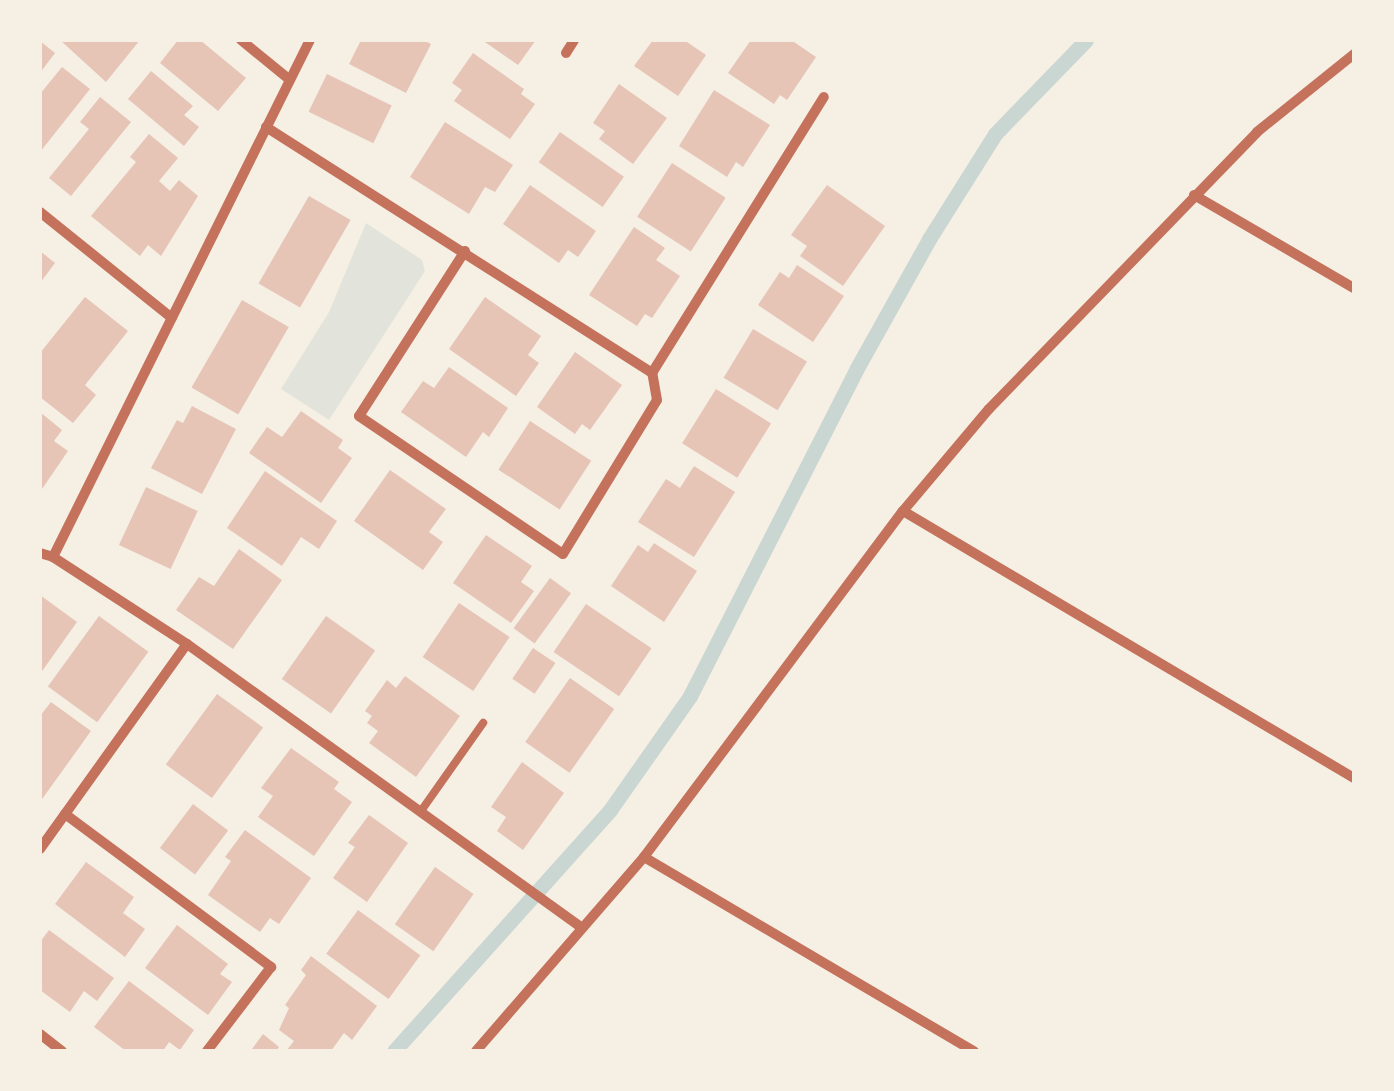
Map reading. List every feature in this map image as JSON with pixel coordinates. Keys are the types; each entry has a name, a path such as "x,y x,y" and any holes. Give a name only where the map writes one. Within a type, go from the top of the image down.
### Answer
{"street":[{"path":"241,40 290,80"},
{"path":"53,557 310,40"},
{"path":"566,53 574,40"},
{"path":"476,1051 644,857 904,512 988,409 1258,132 1354,54"},
{"path":"465,251 359,416 563,554 657,400 652,373 824,97"},
{"path":"266,127 652,373"},
{"path":"1194,196 1354,288"},
{"path":"40,212 172,318"},
{"path":"904,512 1354,778"},
{"path":"40,553 53,557 187,644 582,928"},
{"path":"40,849 187,644"},
{"path":"65,814 271,968 207,1051"},
{"path":"644,857 974,1051"},
{"path":"40,1034 62,1051"}],"lane":[{"path":"40,564 53,557"},
{"path":"421,811 483,722"}],"shaded area":[{"path":"366,223 422,260 425,271 329,420 281,389 329,312"}],"building":[{"path":"60,40 140,40 106,82"},
{"path":"178,40 200,40 246,78 218,111 160,63"},
{"path":"361,40 423,40 431,44 406,93 349,64"},
{"path":"482,40 536,40 518,65"},
{"path":"653,40 684,40 706,55 678,96 634,66"},
{"path":"751,40 791,40 816,57 787,100 780,95 774,104 728,73"},
{"path":"40,41 55,53 40,73"},
{"path":"473,53 524,89 521,94 535,104 510,139 454,101 462,90 452,83"},
{"path":"62,67 90,89 40,152 40,94"},
{"path":"151,71 193,106 184,115 199,127 184,146 128,99"},
{"path":"327,74 392,106 373,143 309,112"},
{"path":"619,84 667,118 633,164 599,139 605,131 593,123"},
{"path":"714,90 770,125 743,167 736,162 727,177 679,146"},
{"path":"100,97 131,122 71,196 49,178 89,129 80,122"},
{"path":"445,122 513,165 495,192 485,187 469,214 410,177"},
{"path":"560,132 624,177 603,207 539,162"},
{"path":"149,134 178,158 159,181 170,191 179,180 198,196 161,256 148,245 140,256 91,216 136,162 130,157"},
{"path":"672,163 726,198 691,252 637,217"},
{"path":"530,185 596,231 578,257 568,250 559,263 503,224"},
{"path":"827,185 885,226 843,286 800,256 807,246 791,235"},
{"path":"309,196 351,220 300,307 258,283"},
{"path":"634,227 665,248 656,260 680,276 652,318 645,314 637,326 589,295"},
{"path":"40,251 55,263 40,283"},
{"path":"797,265 844,296 813,342 758,305 780,272 789,278"},
{"path":"85,297 128,331 85,385 96,395 73,423 40,397 40,353"},
{"path":"485,297 541,336 528,355 539,363 516,396 449,349"},
{"path":"242,300 289,327 238,414 192,387"},
{"path":"753,329 807,361 778,410 724,378"},
{"path":"575,352 622,385 590,430 582,424 575,434 537,407"},
{"path":"449,367 508,408 489,437 483,432 466,457 401,412 423,381 434,388"},
{"path":"716,389 771,423 737,478 682,443"},
{"path":"192,406 236,429 202,494 151,468 177,420 183,423"},
{"path":"301,411 343,440 338,448 352,458 321,503 249,453 267,427 282,437"},
{"path":"40,412 62,430 54,441 68,451 40,492"},
{"path":"530,421 591,461 560,509 498,470"},
{"path":"694,466 735,492 694,557 638,522 666,479 680,488"},
{"path":"390,470 446,509 429,532 443,542 423,570 354,521"},
{"path":"265,471 337,521 319,549 301,537 282,566 227,528"},
{"path":"146,487 198,511 171,569 119,545"},
{"path":"486,535 532,566 521,582 534,591 511,623 453,583"},
{"path":"654,543 697,571 664,622 611,586 638,545 648,552"},
{"path":"239,549 282,580 233,649 176,610 199,577 214,586"},
{"path":"550,578 571,593 535,643 514,628"},
{"path":"40,595 77,622 40,674"},
{"path":"459,603 510,637 473,691 423,657"},
{"path":"586,604 651,648 619,696 554,652"},
{"path":"99,616 148,652 97,722 48,686"},
{"path":"326,616 375,650 331,713 282,679"},
{"path":"533,648 555,663 535,694 512,679"},
{"path":"405,676 460,716 416,777 369,743 378,731 367,723 372,716 365,711 387,680 396,688"},
{"path":"570,678 614,709 569,773 525,742"},
{"path":"217,694 263,728 212,798 166,764"},
{"path":"51,702 91,731 40,802 40,716"},
{"path":"291,748 339,782 334,789 352,802 314,856 258,817 273,796 261,788"},
{"path":"522,762 564,793 523,850 497,831 506,817 491,807"},
{"path":"193,804 228,830 195,874 160,848"},
{"path":"369,815 408,843 367,902 333,878 355,847 348,843"},
{"path":"245,830 311,878 279,924 270,918 260,932 208,895 231,861 225,857"},
{"path":"86,862 134,897 123,913 145,929 125,957 55,904"},
{"path":"435,867 474,894 433,951 395,924"},
{"path":"358,910 420,955 389,999 326,954"},
{"path":"177,925 228,964 220,974 232,982 208,1015 145,968"},
{"path":"49,930 114,978 97,1001 84,991 70,1012 40,990 40,942"},
{"path":"311,956 377,1006 352,1040 344,1033 331,1051 286,1051 294,1041 279,1030 289,1008 285,1005 306,975 301,970"},
{"path":"129,981 194,1030 180,1050 169,1042 163,1051 126,1051 94,1027"},
{"path":"263,1034 279,1047 276,1051 252,1049"}],"waterway":[{"path":"394,1051 610,810 690,696 857,368 929,239 995,134 1086,40"}]}
